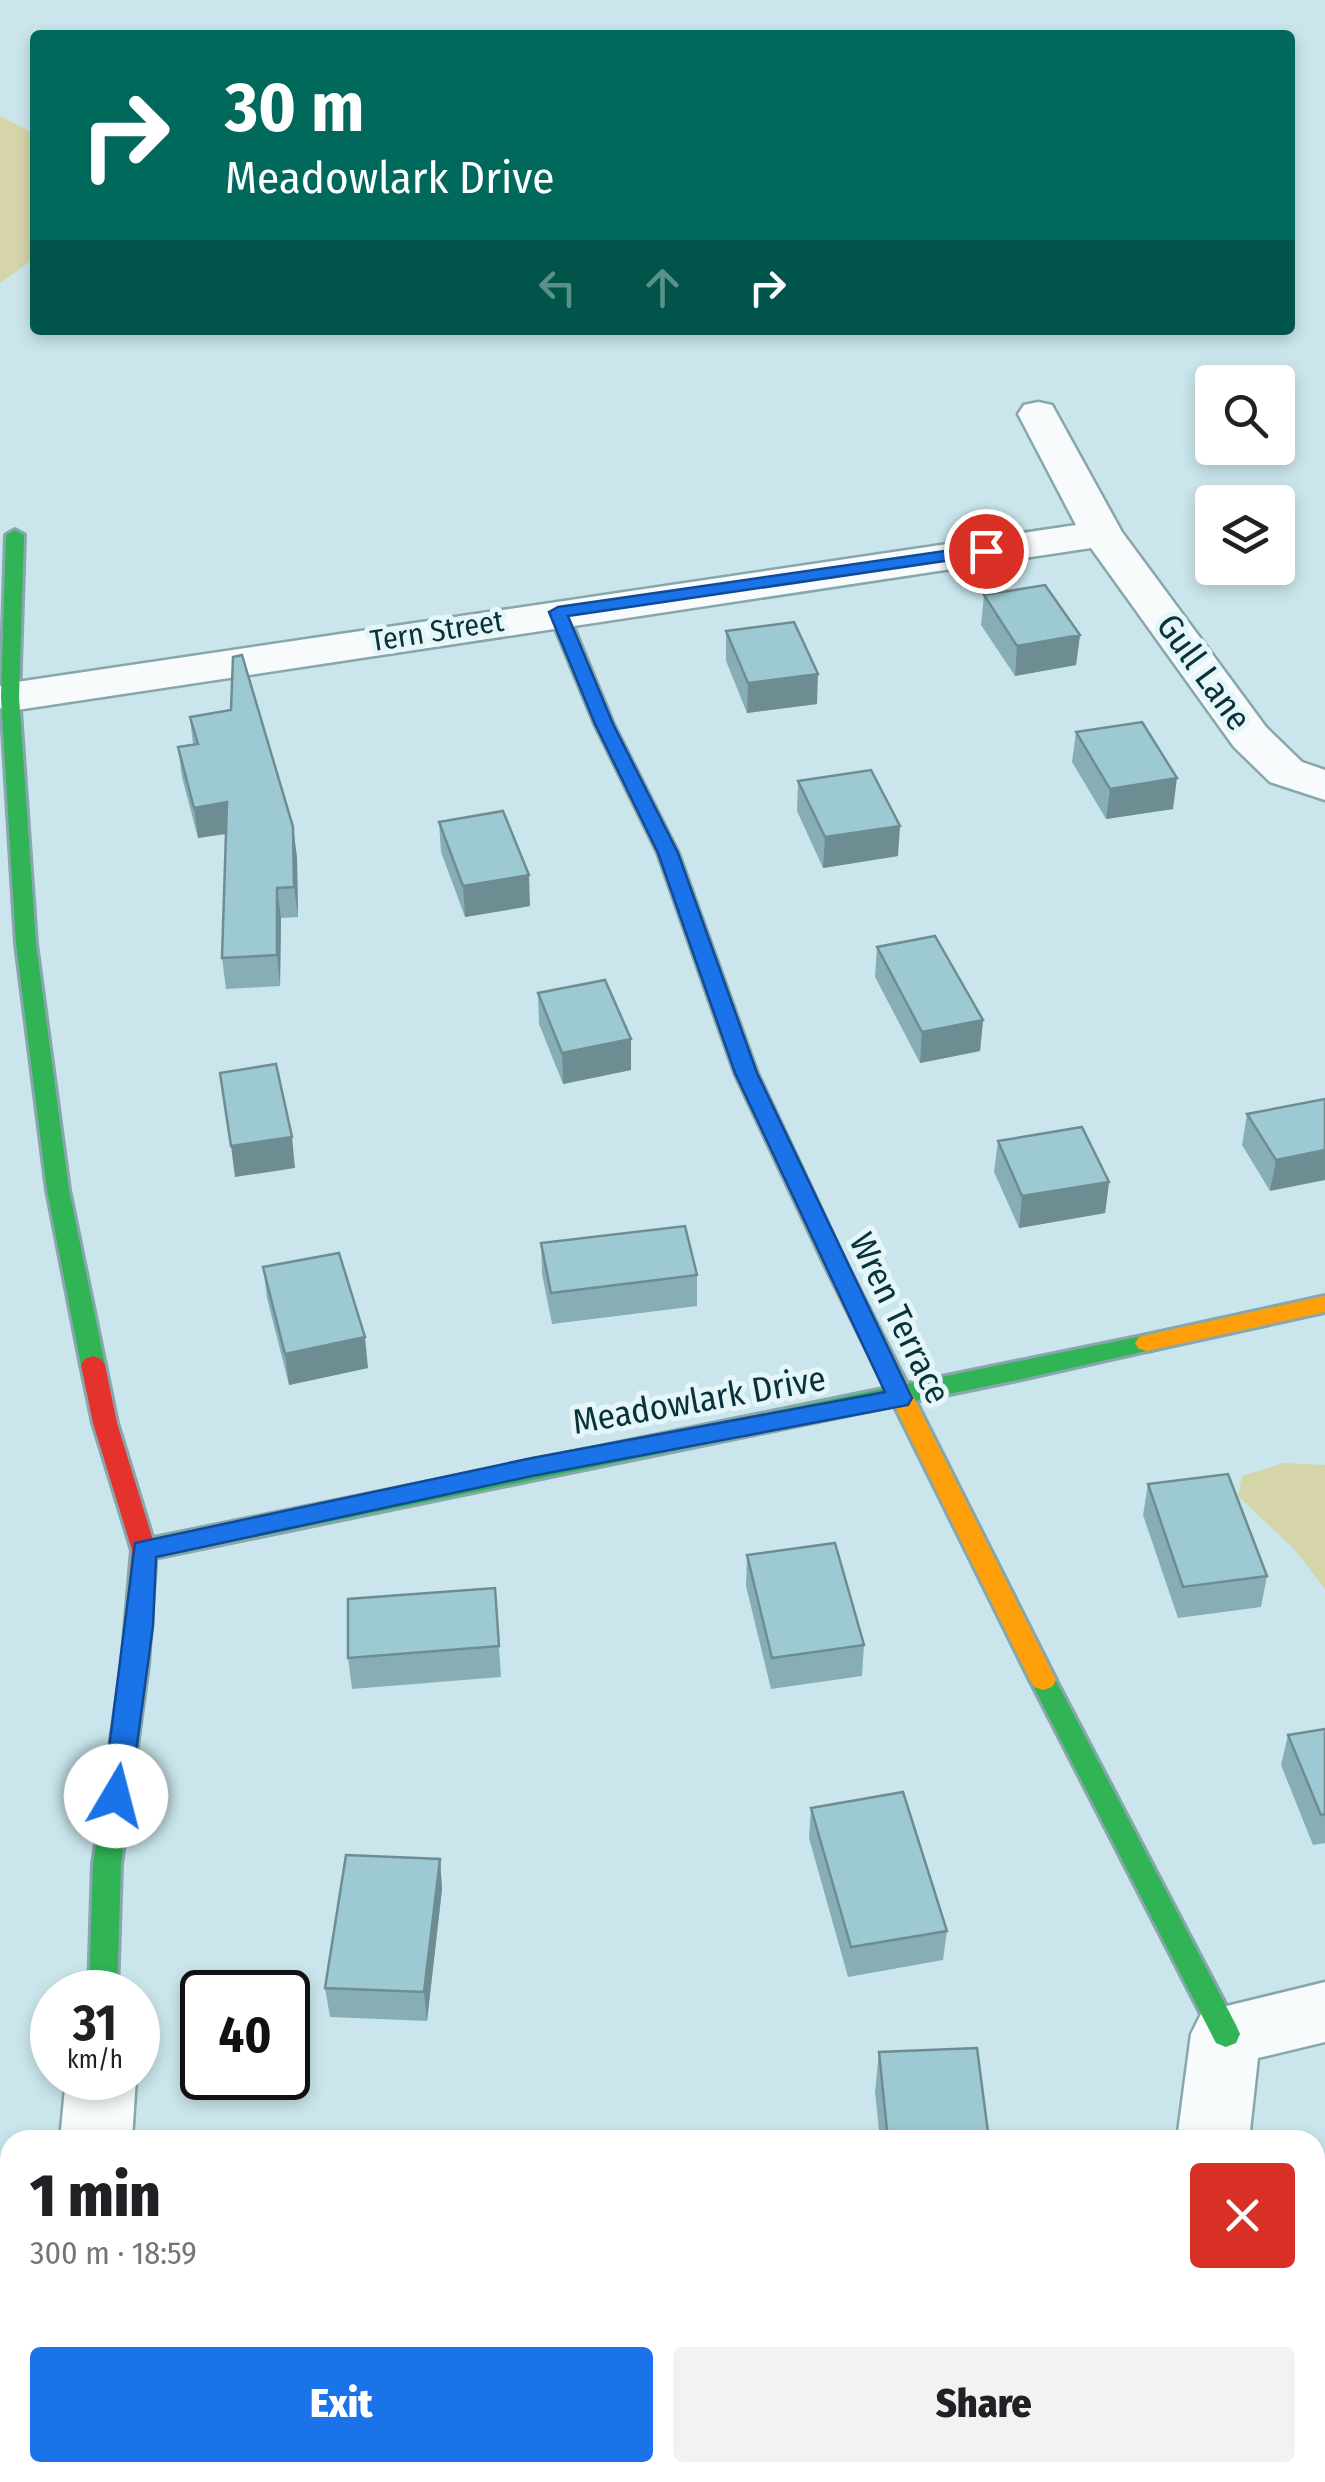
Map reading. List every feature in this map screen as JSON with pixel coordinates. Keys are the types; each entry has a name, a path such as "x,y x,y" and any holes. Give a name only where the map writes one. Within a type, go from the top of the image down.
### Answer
{"street":[{"name":"Gull Lane","path":"1038,414 1102,534 1250,736 1286,772 1325,786"},
{"name":"Tern Street","path":"10,697 558,612 1102,534"},
{"path":"14,535 10,697 28,961 48,1129 105,1423 144,1550 140,1626 106,1864 104,1970"},
{"name":"Wren Terrace","path":"558,612 604,724 668,853 746,1073 900,1398 1226,2034"},
{"name":"Meadowlark Drive","path":"144,1550 532,1467 900,1398 1325,1304"},
{"path":"1214,2130 1226,2034 1325,2012"},
{"path":"97,2130 99,2100"}],"shaded area":[{"path":"0,116 30,131 30,262 0,283"},
{"path":"1283,1463 1325,1465 1325,1589 1295,1550 1238,1496 1242,1476"}],"building":[{"path":"1045,585 1080,635 1017,646 984,595"},
{"path":"794,622 818,674 748,683 726,631"},
{"path":"242,655 293,827 294,887 277,888 277,955 222,958 227,802 194,808 178,747 198,744 190,717 231,710 233,657"},
{"path":"1142,722 1177,778 1110,789 1076,732"},
{"path":"871,770 900,826 825,837 798,781"},
{"path":"503,811 529,875 463,886 439,822"},
{"path":"935,936 983,1020 922,1032 877,947"},
{"path":"605,980 631,1039 562,1053 538,993"},
{"path":"276,1064 292,1137 231,1146 220,1073"},
{"path":"1325,1099 1325,1150 1276,1160 1247,1114"},
{"path":"1082,1127 1109,1182 1022,1196 998,1141"},
{"path":"685,1226 697,1275 551,1293 541,1243"},
{"path":"339,1253 365,1337 285,1354 263,1267"},
{"path":"1228,1474 1267,1576 1183,1587 1148,1484"},
{"path":"835,1543 864,1645 772,1658 747,1555"},
{"path":"495,1588 499,1646 348,1658 348,1599"},
{"path":"1325,1729 1325,1814 1321,1815 1288,1735"},
{"path":"903,1792 947,1931 851,1947 811,1808"},
{"path":"346,1855 440,1859 424,1992 325,1988"},
{"path":"977,2048 988,2130 887,2130 879,2052"}],"traffic: fast":[{"path":"15,535 10,697 26,944 58,1190 93,1365"},
{"path":"558,612 604,724 668,853 746,1073 835,1263"},
{"path":"144,1550 1147,1343"},
{"path":"104,1970 107,1864 135,1665"},
{"path":"1043,1680 1226,2034"}],"traffic: slow":[{"path":"835,1263 1043,1680"},
{"path":"1147,1343 1325,1304"}],"traffic: jam":[{"path":"93,1365 105,1423 144,1550 135,1665"}],"route":[{"path":"116,1796 140,1626 144,1550 532,1467 900,1398 790,1175 746,1073 668,853 604,724 558,612 986,551"}]}
